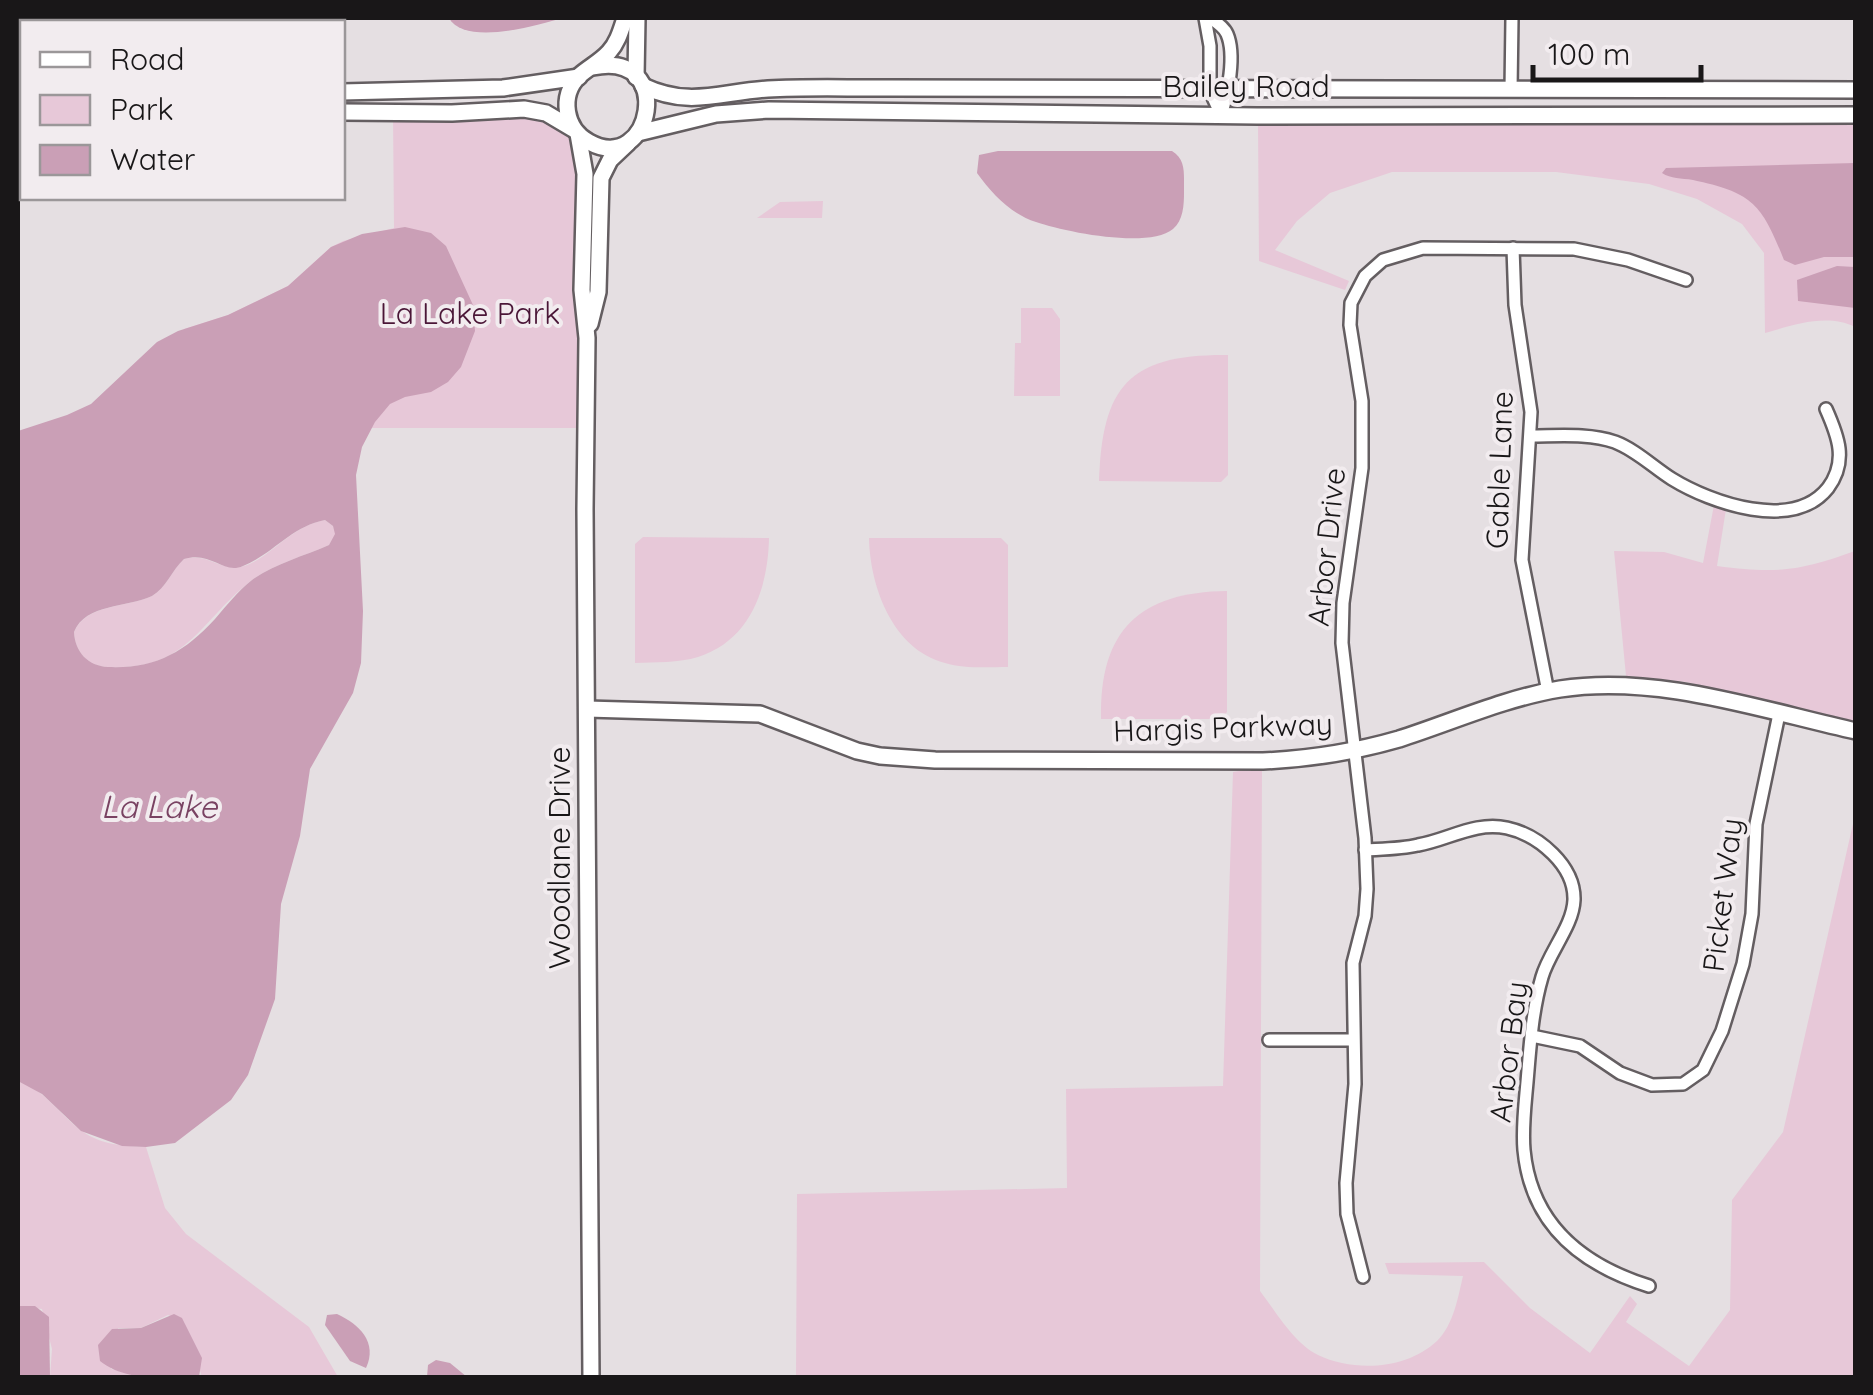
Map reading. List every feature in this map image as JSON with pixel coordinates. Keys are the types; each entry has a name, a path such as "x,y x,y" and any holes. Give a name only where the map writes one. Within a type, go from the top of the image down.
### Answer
{"main road":[{"path":"576,132 568,115 567,98 616,42 625,18"},
{"path":"345,112 452,114 524,109 546,113 595,145 626,142 636,135 648,115 647,95 640,81 637,18"},
{"path":"345,92 503,88 616,66 640,81"},
{"name":"Bailey Road","path":"640,81 678,98 825,88 1856,90"},
{"name":"Bailey Road","path":"636,135 716,114 769,110 1856,116"},
{"name":"Woodlane Drive","path":"576,132 585,174 582,290 587,338 591,1378"},
{"name":"Woodlane Drive","path":"587,338 598,292 601,178 610,160 636,135"},
{"name":"Hargis Parkway","path":"587,709 760,714 857,750 904,758 1262,761 1354,750 1548,692 1603,686 1650,688 1856,731"}],"street":[{"path":"1207,18 1210,90 1221,114"},
{"path":"1207,18 1228,35 1230,91 1221,114"},
{"path":"1511,90 1512,18"},
{"name":"Arbor Drive","path":"1363,1276 1347,1214 1346,1183 1354,1084 1353,963 1366,916 1366,850 1342,643 1343,603 1362,468 1362,401 1350,325 1351,303 1365,276 1393,255 1423,248 1574,249 1600,253 1686,280"},
{"name":"Gable Lane","path":"1513,248 1531,436 1522,560 1548,692"},
{"path":"1531,436 1608,440 1632,450 1693,490 1738,505 1786,510 1819,497 1838,467 1840,444 1826,409"},
{"name":"Picket Way","path":"1532,1036 1580,1046 1620,1073 1652,1086 1683,1084 1704,1070 1731,1009 1743,964 1752,914 1756,824 1779,714"},
{"name":"Arbor Bay","path":"1366,850 1418,846 1472,828 1495,826 1521,833 1564,866 1574,886 1574,906 1542,975 1534,1011 1524,1148 1527,1169 1540,1205 1562,1236 1592,1263 1649,1286"},
{"path":"1269,1040 1352,1040"}],"green space":[{"name":"La Lake Park","path":"524,109 578,134 587,428 184,428 184,329 228,315 288,286 343,241 394,228 393,113"},
{"path":"1855,123 1855,327 1822,321 1765,333 1764,253 1742,224 1697,199 1649,184 1556,172 1392,172 1330,193 1297,221 1275,250 1349,281 1345,290 1259,261 1258,124"},
{"path":"823,201 822,218 757,218 780,202"},
{"path":"1021,308 1052,308 1060,319 1060,396 1014,396 1015,343 1021,343"},
{"path":"1228,355 1228,475 1221,482 1099,481 1107,421 1115,399 1128,382 1145,369 1167,361"},
{"path":"1714,505 1726,509 1717,566 1788,569 1855,551 1855,723 1686,682 1626,676 1614,551 1664,552 1703,563"},
{"path":"325,520 336,534 329,545 252,580 175,652 135,666 107,667 88,661 80,652 74,632 80,623 98,611 152,596 184,559 244,566 301,529"},
{"path":"643,537 769,538 760,593 753,610 731,638 691,659 635,663 635,544"},
{"path":"869,538 1001,538 1008,545 1008,667 953,665 927,656 911,644 898,630 880,595"},
{"path":"1227,591 1227,712 1220,719 1101,719 1108,662 1117,640 1131,622 1148,608 1170,599"},
{"path":"1262,767 1260,1291 1309,1350 1332,1360 1363,1366 1410,1358 1437,1341 1451,1318 1463,1276 1389,1274 1385,1263 1484,1262 1530,1308 1590,1353 1630,1296 1637,1304 1626,1322 1689,1366 1730,1310 1732,1200 1783,1132 1855,815 1855,1377 796,1378 797,1194 1067,1188 1066,1089 1223,1086 1233,772"},
{"path":"18,1081 36,1090 89,1136 113,1144 146,1147 165,1208 186,1234 309,1327 338,1377 199,1377 184,1322 168,1315 141,1328 118,1328 111,1369 148,1377 50,1377 52,1349 42,1309 18,1306"}],"water":[{"path":"449,18 562,18 519,29 485,32 469,31"},
{"path":"998,151 1172,151 1184,170 1182,215 1173,229 1146,238 1086,234 1036,222 1003,202 977,173 979,155"},
{"path":"1855,163 1855,257 1824,257 1795,265 1784,260 1762,214 1743,197 1714,185 1662,173 1666,168"},
{"name":"La Lake","path":"405,227 431,233 446,246 473,305 475,331 461,367 448,382 431,392 390,404 362,447 356,475 363,611 361,663 353,693 310,769 300,836 281,904 275,999 248,1075 231,1100 175,1143 122,1146 81,1131 42,1094 18,1081 18,431 91,404 157,342 228,315 288,286 331,247 362,234","holes":["325,520 333,526 335,534 329,545 252,580 180,650 154,662 108,667 89,661 77,646 74,632 88,616 152,596 184,559 202,558 236,568 254,561 313,523"]},
{"path":"1837,266 1855,267 1855,308 1798,301 1797,280"},
{"path":"18,1306 35,1306 49,1317 50,1377 18,1377"},
{"path":"174,1314 182,1318 202,1358 199,1377 134,1376 100,1361 98,1345 112,1329 141,1328"},
{"path":"337,1314 352,1323 368,1342 366,1368 350,1361 325,1325 327,1315"},
{"path":"436,1360 450,1363 467,1377 427,1377 428,1365"}]}
